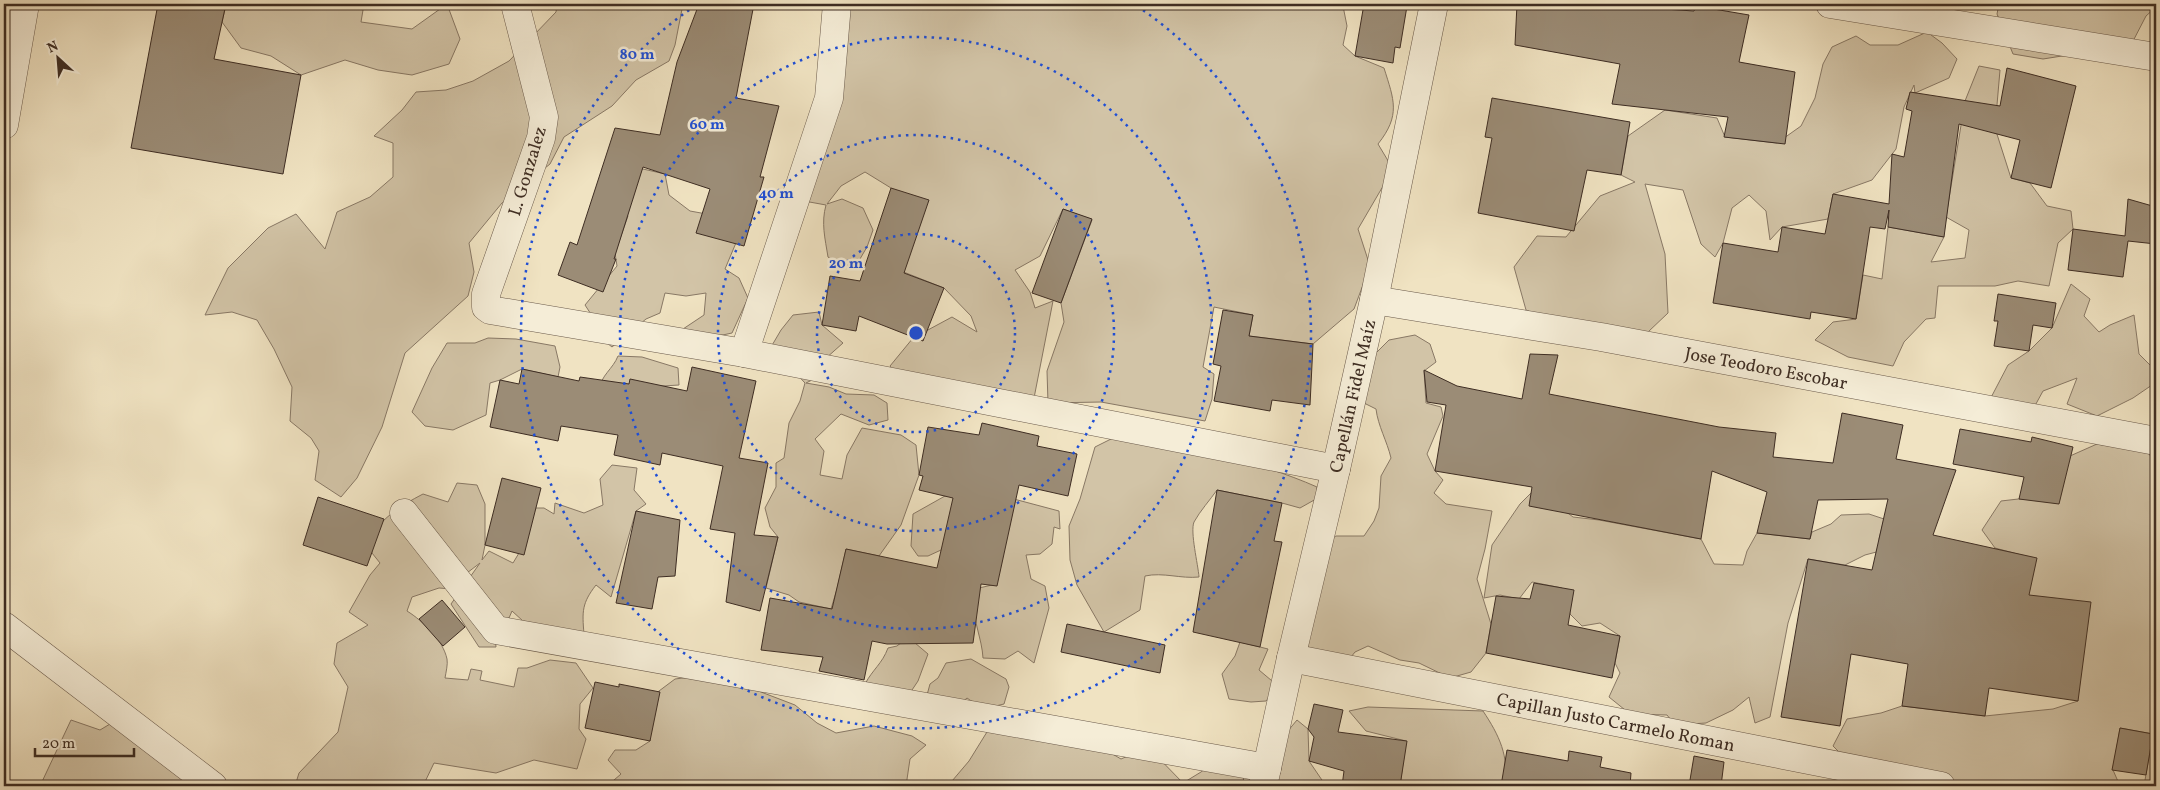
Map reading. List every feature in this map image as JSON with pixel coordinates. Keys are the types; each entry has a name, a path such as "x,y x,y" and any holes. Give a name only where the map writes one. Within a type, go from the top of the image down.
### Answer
{"street":[{"path":"4,126 26,4"},
{"name":"L. Gonzalez","path":"515,4 544,116 541,138 486,294 486,306 494,312 744,353"},
{"path":"837,4 830,98 744,353 1336,469"},
{"name":"Capellán Fidel Maíz","path":"1265,777 1374,300 1434,4"},
{"path":"1830,4 2156,58"},
{"name":"Jose Teodoro Escobar","path":"1374,300 1601,337 2156,441"},
{"path":"404,514 496,630 1265,777"},
{"path":"4,626 213,786"},
{"name":"Capillan Justo Carmelo Roman","path":"1291,658 1941,786"}],"shaded area":[{"path":"221,4 364,4 361,22 412,29 447,4 460,39 449,64 412,75 378,70 345,60 301,75 271,56 241,48 222,22 226,5"},
{"path":"557,4 683,4 675,45 669,61 636,80 612,106 564,137 550,164 502,203 469,243 474,272 468,296 405,353 382,427 357,478 341,497 315,480 319,451 311,438 290,421 292,387 274,349 257,320 232,312 205,315 228,268 268,228 296,214 325,249 337,212 370,197 393,177 393,143 374,136 402,110 416,92 446,90 473,81 509,61 556,12"},
{"path":"840,4 1338,4 1343,6 1347,26 1343,45 1355,56 1384,68 1393,98 1393,116 1378,144 1393,169 1358,229 1370,266 1354,309 1313,344 1249,336 1253,315 1214,307 1203,367 1214,374 1212,399 1205,421 1101,402 1048,403 1047,371 1064,322 1061,303 1092,220 1063,209 1040,256 1015,270 1030,292 1035,308 1053,301 1034,398 904,384 890,366 913,338 952,317 977,332 971,316 944,288 901,271 891,188 865,172 841,186 827,204 842,199 863,208 873,230 867,247 857,264 840,266 828,257 824,224 826,205 804,201"},
{"path":"1999,4 2156,4 2156,7 2146,16 2131,45 2043,59 2013,54 1997,14"},
{"path":"1927,32 1942,43 1957,59 1949,78 1915,93 1914,85 1904,107 1896,149 1872,180 1833,194 1828,219 1782,227 1770,240 1766,211 1749,195 1732,208 1723,243 1715,257 1701,244 1683,190 1645,184 1665,254 1668,313 1648,332 1577,332 1526,310 1514,267 1537,236 1566,237 1600,196 1635,182 1621,175 1628,136 1665,110 1717,118 1725,137 1777,143 1801,126 1815,98 1823,64 1832,47 1856,36 1870,45 1898,45"},
{"path":"1979,66 2000,70 1995,128 2011,178 2030,183 2047,206 2071,211 2073,229 2058,243 2049,286 2018,281 1995,286 1938,286 1935,318 1926,319 1904,342 1893,366 1848,357 1815,340 1833,322 1856,319 1863,275 1882,279 1888,227 1944,237 1931,262 1965,258 1969,230 1946,217 1965,101"},
{"path":"643,169 665,174 669,195 690,211 712,215 738,238 725,269 739,278 748,298 732,333 704,339 683,329 704,315 706,293 686,296 665,293 660,313 646,319 612,347 602,339 598,325 585,305 617,266 615,253 628,216 616,200 624,181"},
{"path":"2071,284 2090,299 2084,316 2099,332 2134,315 2139,354 2154,369 2152,385 2133,398 2097,416 2067,404 2077,378 2043,391 2031,413 1985,409 2008,365 2029,351 2052,328"},
{"path":"819,312 822,325 843,343 825,359 822,375 806,383 829,387 846,394 874,395 887,403 888,420 869,425 841,414 815,439 824,451 820,475 842,479 847,455 862,428 901,435 916,445 919,475 901,525 879,556 846,549 831,609 799,602 789,595 766,588 778,537 770,527 765,508 776,487 776,463 784,458 789,423 800,401 805,383 771,347 793,315"},
{"path":"1415,335 1430,344 1436,362 1424,371 1426,403 1441,407 1443,416 1427,454 1435,471 1443,480 1434,493 1446,504 1492,511 1477,579 1491,624 1486,653 1471,672 1450,678 1419,663 1400,660 1368,646 1355,652 1338,673 1312,673 1293,613 1322,543 1336,536 1364,536 1374,521 1379,508 1381,476 1391,458 1376,409 1360,401 1370,359 1389,340"},
{"path":"488,338 516,339 555,346 560,367 558,377 522,369 490,383 486,415 453,430 425,426 412,412 432,368 447,343 475,343"},
{"path":"618,356 642,357 678,368 679,385 599,390 602,380"},
{"path":"1125,432 1222,455 1270,469 1317,487 1316,499 1300,508 1217,490 1194,522 1194,540 1199,577 1145,576 1140,610 1104,632 1077,585 1070,560 1069,526 1080,499 1095,447"},
{"path":"2097,444 2147,452 2156,462 2156,786 2144,786 2153,734 2120,728 2113,770 2120,786 2011,786 1999,782 1920,782 1844,757 1833,746 1847,719 1881,713 1902,706 1985,716 2053,709 2078,701 2024,595 2036,559 1995,548 1982,530 2001,501 2027,498 2070,456"},
{"path":"612,465 637,468 634,490 646,504 636,511 611,597 596,585 588,597 583,613 584,634 523,621 512,611 509,618 494,625 496,647 479,647 451,604 480,563 463,576 452,589 439,588 412,597 407,611 426,626 437,638 445,652 447,668 445,678 468,680 471,669 482,671 480,680 514,687 518,668 527,668 550,660 576,663 593,688 580,704 579,729 586,739 577,769 534,760 496,773 434,763 423,786 295,786 299,773 338,732 348,687 334,664 337,643 368,625 349,612 370,575 380,563 372,553 369,537 381,523 400,507 423,494 448,502 457,483 477,485 485,504 485,545 482,560 489,551 513,563 519,553 528,508 544,508 554,514 555,503 584,513 603,505 600,479"},
{"path":"1532,492 1548,498 1573,517 1701,539 1714,564 1743,565 1747,551 1757,533 1810,539 1812,532 1831,524 1841,515 1869,514 1884,519 1879,539 1884,550 1865,555 1845,565 1808,559 1788,623 1770,717 1755,723 1749,697 1733,710 1706,723 1675,725 1667,715 1630,714 1609,697 1620,673 1615,663 1620,636 1600,623 1582,626 1570,614 1562,588 1532,582 1519,599 1500,595 1484,598 1492,545 1520,504"},
{"path":"945,496 1010,498 1059,511 1060,529 1054,527 1052,544 1040,554 1026,555 1031,579 1045,586 1049,608 1034,663 1018,651 1005,659 983,658 974,603 979,588 992,585 987,573 941,550 928,556 918,556 911,546 913,514"},
{"path":"908,637 928,654 918,681 908,696 865,684 888,648 897,646"},
{"path":"1240,642 1268,649 1259,670 1278,686 1266,701 1251,702 1229,699 1222,674 1235,656"},
{"path":"971,659 1006,679 1009,687 1004,704 983,709 967,698 951,712 927,695 930,684 938,678 946,663"},
{"path":"714,674 795,705 817,723 836,733 874,726 912,736 926,745 910,759 906,786 607,786 621,774 608,760 615,750 636,750 650,741 651,697 675,679"},
{"path":"1368,707 1483,711 1502,747 1506,765 1504,786 1400,786 1406,741 1366,731 1349,711"},
{"path":"995,719 1099,746 1121,759 1148,747 1183,783 1218,759 1243,773 1244,786 951,786 952,781 969,761"},
{"path":"71,720 100,730 115,721 219,786 40,786"},
{"path":"1297,720 1308,729 1309,761 1326,786 1272,786 1287,732"}],"building":[{"path":"158,4 226,4 214,59 301,75 283,174 131,148"},
{"path":"699,4 754,4 736,98 779,106 760,177 764,177 744,246 696,233 710,189 643,167 614,259 616,259 603,292 558,275 570,242 577,245 615,128 660,135 677,62"},
{"path":"1364,4 1407,6 1400,48 1395,47 1393,63 1355,56"},
{"path":"1517,4 1620,4 1619,6 1694,11 1696,6 1749,15 1739,62 1795,72 1785,144 1724,137 1728,117 1612,104 1620,64 1515,45"},
{"path":"2007,68 2076,86 2051,188 2011,178 2020,140 1959,124 1944,237 1888,227 1889,210 1885,229 1870,227 1856,319 1811,312 1810,319 1713,303 1723,243 1778,252 1782,227 1825,234 1833,194 1889,204 1892,154 1904,157 1912,111 1906,109 1910,92 2000,106"},
{"path":"1492,98 1630,122 1621,175 1587,170 1574,231 1478,213 1492,138 1485,137"},
{"path":"891,188 929,200 904,273 944,288 923,341 859,316 856,331 822,325 830,276 860,281"},
{"path":"2128,199 2156,207 2156,244 2128,241 2123,277 2068,270 2073,229 2125,236"},
{"path":"1063,209 1092,219 1061,303 1032,293"},
{"path":"1998,294 2056,303 2052,328 2033,325 2029,351 1994,346 1998,321 1994,321"},
{"path":"1223,310 1253,315 1249,336 1313,344 1310,405 1272,400 1270,411 1214,401 1221,366 1213,364"},
{"path":"1530,354 1558,355 1549,394 1719,427 1776,433 1773,457 1833,463 1842,413 1903,425 1896,459 1956,470 1933,535 2037,558 2029,595 2091,602 2078,701 1989,688 1985,716 1902,706 1908,664 1851,654 1840,726 1781,717 1808,559 1872,570 1888,499 1818,500 1810,539 1757,533 1767,492 1712,471 1701,539 1529,506 1532,487 1435,471 1446,405 1427,402 1424,370 1457,386 1522,399"},
{"path":"692,367 756,381 739,458 768,463 754,535 778,537 760,611 726,602 735,533 710,529 723,466 662,453 660,465 614,455 618,435 561,426 558,441 490,427 500,380 519,384 522,369 579,381 580,377 629,384 630,379 687,391"},
{"path":"982,423 1039,436 1037,446 1077,454 1068,496 1019,485 997,586 981,584 973,643 887,644 872,641 864,680 819,671 823,657 761,650 770,598 832,609 846,549 937,568 953,498 919,490 923,476 919,475 928,427 979,435"},
{"path":"1960,429 2031,442 2032,437 2073,447 2059,504 2019,499 2024,477 1953,464"},
{"path":"502,478 541,488 524,555 485,545"},
{"path":"1217,490 1282,503 1274,541 1282,542 1260,647 1193,632"},
{"path":"318,497 384,519 367,566 303,545"},
{"path":"636,511 680,520 675,576 658,577 652,609 616,603"},
{"path":"1534,583 1574,590 1568,625 1620,636 1612,678 1486,653 1496,596 1530,599"},
{"path":"442,600 465,627 443,646 419,619"},
{"path":"1067,624 1165,645 1160,673 1061,652"},
{"path":"595,682 619,687 619,684 660,692 650,741 585,728"},
{"path":"1314,704 1343,710 1338,732 1407,741 1400,786 1342,786 1344,771 1309,761 1314,737 1308,729"},
{"path":"2120,728 2153,734 2146,775 2112,770"},
{"path":"1507,750 1568,761 1569,751 1602,757 1600,767 1631,773 1630,786 1501,786"},
{"path":"1694,756 1724,762 1721,786 1689,786"}]}
